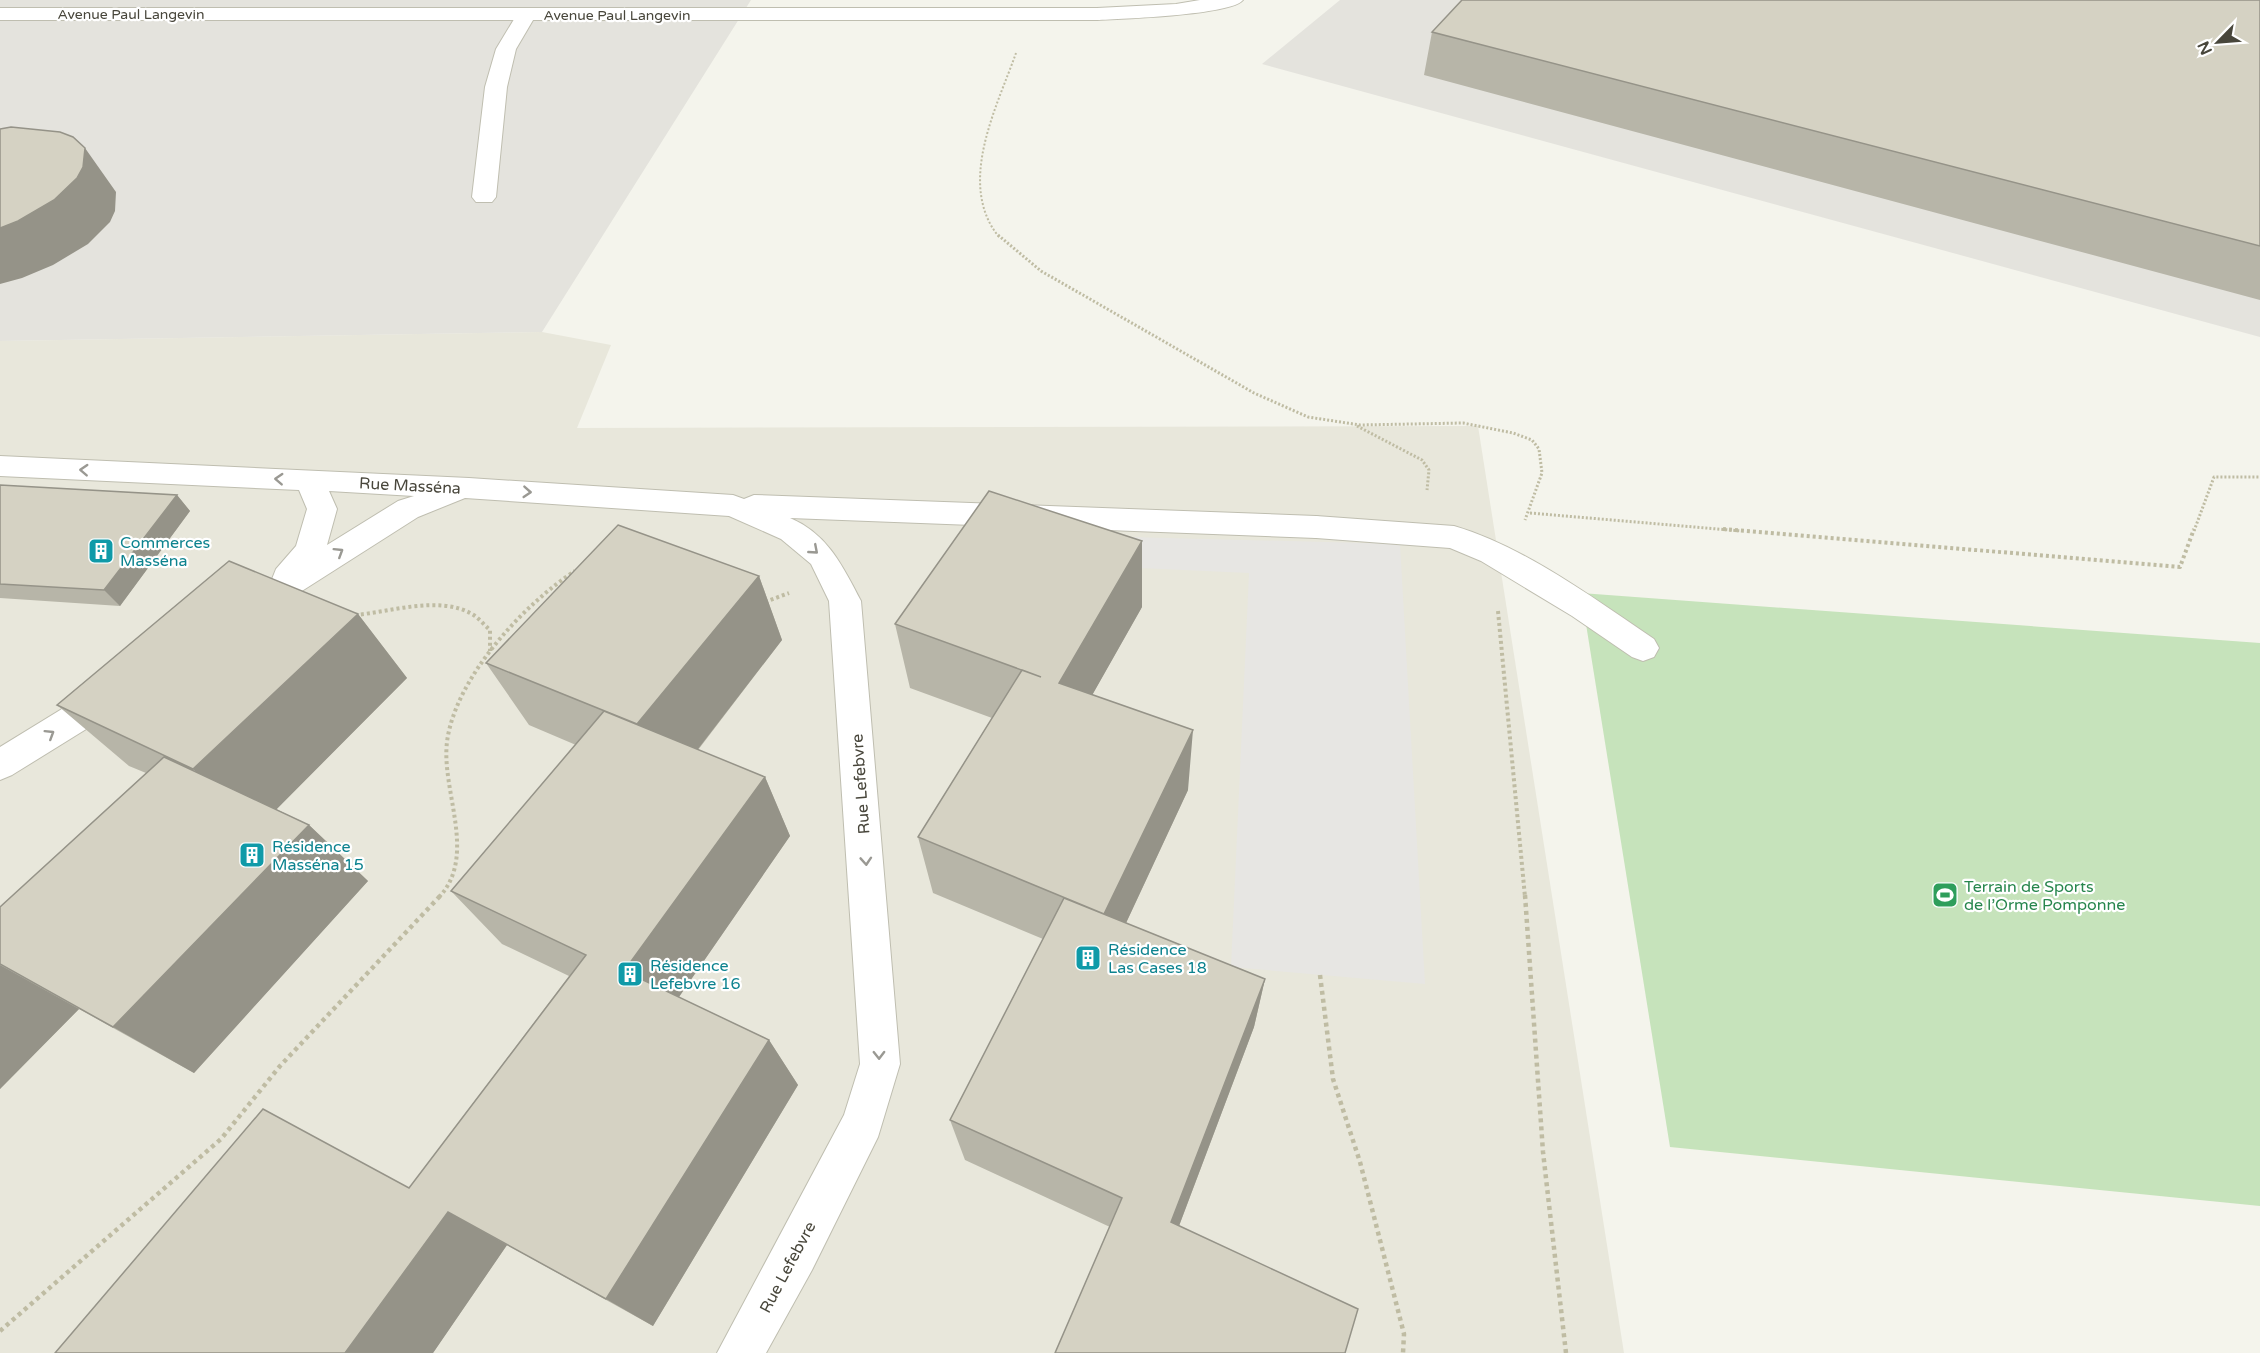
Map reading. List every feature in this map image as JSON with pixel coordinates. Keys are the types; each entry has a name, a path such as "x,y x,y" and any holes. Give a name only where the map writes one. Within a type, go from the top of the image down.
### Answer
{"street":[{"name":"Avenue Paul Langevin","path":"0,14 1097,14 1176,10 1233,0"},
{"path":"484,197 496,87 506,49 526,15"},
{"name":"Rue Masséna","path":"0,466 469,488"},
{"name":"Rue Masséna","path":"272,595 310,550 322,509 309,480"},
{"name":"Rue Masséna","path":"222,626 408,509 469,488"},
{"name":"Rue Lefebvre","path":"469,488 733,506 792,531 822,557 845,601 880,1064 862,1122 796,1254 740,1353"},
{"path":"733,506 1316,526 1454,537 1492,553 1583,607 1643,648"},
{"path":"0,765 133,682"}],"path":[{"path":"1023,14 1016,51 987,136 979,179 981,201 989,221 1001,238 1041,271 1264,398 1308,417 1351,423 1463,423 1514,432 1532,440 1539,449 1542,473 1530,513 1508,546 1492,553 1523,873 1543,1152 1566,1353"},
{"path":"1351,423 1400,446 1422,460 1429,470 1430,482 1427,491 1419,499 1420,517 1412,534"},
{"path":"1530,513 2180,567 2214,477 2260,477"},
{"path":"0,1331 221,1139 280,1066 448,887 453,880 457,858 447,742 452,721 465,691 490,652 538,596 577,570"},
{"path":"757,604 834,579"},
{"path":"348,614 443,607 471,613 490,630 490,652"},
{"path":"1320,975 1333,1078 1360,1162 1404,1334 1403,1353"}],"shaded area":[{"path":"0,0 751,0 542,332 0,341"},
{"path":"1340,0 2260,0 2260,337 1262,64"},
{"path":"542,332 611,345 577,428 1478,426 1624,1353 0,1353 0,341"},
{"path":"1054,535 1400,544 1425,984 1231,967 1249,573 1052,564"}],"green space":[{"name":"Terrain de Sports de l’Orme Pomponne","path":"1581,593 2260,643 2260,1206 1670,1147"}],"building":[{"path":"1462,0 2260,0 2260,246 1432,32"},
{"path":"11,127 60,132 73,137 85,148 83,167 77,178 54,200 18,221 0,228 0,129"},
{"name":"Commerces Masséna","path":"0,485 177,495 104,590 0,584"},
{"path":"989,491 1142,541 1059,683 1193,730 1104,914 918,837 1022,670 895,624"},
{"path":"618,525 759,576 637,724 486,663"},
{"path":"229,561 358,614 193,769 57,705"},
{"name":"Résidence Lefebvre 16","path":"604,711 765,777 624,971 769,1040 606,1299 448,1212 345,1353 55,1353 263,1109 409,1188 586,955 451,891"},
{"path":"164,757 309,825 113,1027 0,964 0,907"},
{"path":"1064,898 1265,979 1171,1222 1358,1309 1345,1353 1055,1353 1122,1198 950,1120"}],"place":[{"name":"Commerces Masséna","path":"101,551"},
{"name":"Résidence Masséna 15","path":"252,855"},
{"name":"Terrain de Sports de l’Orme Pomponne","path":"1945,895"},
{"name":"Résidence Las Cases 18","path":"1088,958"},
{"name":"Résidence Lefebvre 16","path":"630,974"}]}
